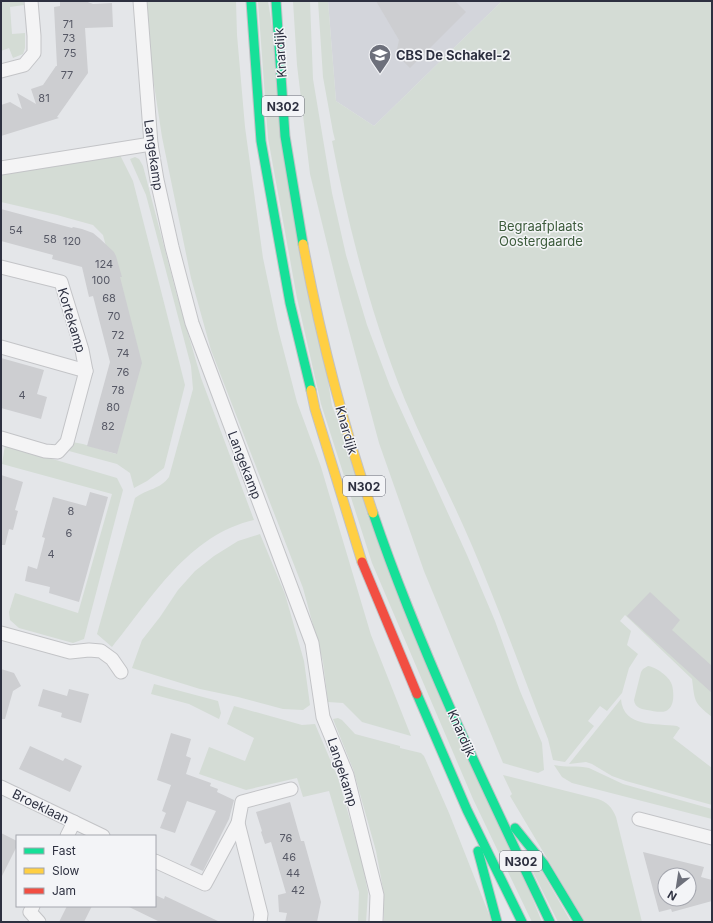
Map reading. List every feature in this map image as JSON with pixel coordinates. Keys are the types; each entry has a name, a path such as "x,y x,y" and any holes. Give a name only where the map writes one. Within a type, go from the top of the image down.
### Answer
{"main road":[{"name":"Knardijk","path":"251,1 262,141 290,303 315,409 364,567 446,763 467,810 522,922"},
{"name":"Knardijk","path":"276,1 287,147 306,265 340,405 366,492 396,578 419,636 468,749 550,922"},
{"path":"492,799 544,864 579,922"},
{"path":"467,810 496,922"}],"street":[{"path":"1,71 24,65 34,53 31,1"},
{"name":"Langekamp","path":"140,1 150,144 172,247 192,323 312,643 324,717 347,775 377,895 376,922"},
{"path":"1,168 150,144"},
{"name":"Kortekamp","path":"1,267 61,282 82,350 86,371 67,442 58,452 45,452 1,438"},
{"name":"Kortekamp","path":"1,347 86,371"},
{"path":"1,633 70,652 89,650 101,651 112,659 121,672"},
{"name":"Broeklaan","path":"1,787 101,835"},
{"path":"156,861 205,884 238,823 242,802 291,789"},
{"path":"639,819 712,838"},
{"path":"68,835 74,822"},
{"path":"238,823 261,914 260,922"},
{"path":"32,907 30,912 39,922"}],"shaded area":[{"name":"CBS De Schakel-2","path":"328,1 502,1 374,126 336,101"}],"green space":[{"path":"1,1 23,1 24,5 10,7 12,34 25,33 25,48 23,54 13,58 9,48 1,51"},
{"path":"145,1 236,1 237,35 245,127 263,258 278,329 297,402 321,467 371,635 411,736 362,722 343,703 328,702 323,662 303,588 211,350 191,278 162,137 149,52"},
{"path":"258,1 268,1 332,406 542,922 532,922 473,799 372,563 321,404 297,298 268,138"},
{"path":"293,1 310,1 313,79 332,193 346,255 367,325 390,386 467,555 495,621 520,691 542,743 544,770 538,773 503,763 424,571 379,443 340,297 310,174 297,65"},
{"name":"Begraafplaats Oostergaarde","path":"318,1 328,1 336,101 374,126 502,1 712,1 712,717 701,708 696,701 692,679 625,615 620,621 631,631 627,645 638,654 629,668 622,693 607,711 600,706 588,721 594,726 565,762 553,760 548,739 493,596 465,529 405,400 371,304 346,207 332,141 335,140 323,77"},
{"path":"120,155 133,181 185,385 164,468 147,481 134,488 130,473 117,464 69,451 72,442 116,454 136,360 103,235 93,225 1,202 1,175"},
{"path":"135,157 139,159 143,166 176,292 201,378 254,520 231,528 210,539 191,554 157,589 112,647 97,634 135,498 158,487 169,477 193,389 191,366 146,195 130,159"},
{"path":"5,445 117,478 123,490 84,639 73,643 19,628 10,620 9,612 15,593 78,613 112,494 2,464"},
{"path":"260,534 285,594 304,661 310,705 303,710 283,709 200,689 132,668 142,640 178,590 195,571 214,556 238,541"},
{"path":"648,666 655,668 671,682 673,696 672,703 666,711 657,712 642,709 637,706 634,700 641,672"},
{"path":"154,684 218,701 221,713 219,719 189,704 151,694"},
{"path":"621,699 623,708 628,715 634,719 651,724 677,726 680,728 673,738 712,768 712,805 626,781 612,776 586,762 569,764"},
{"path":"234,706 302,725 315,724 338,778 362,861 368,893 366,922 358,922 359,892 329,791 303,797 297,778 246,790 199,774 209,747 245,761 254,738 227,724"},
{"path":"338,718 342,720 355,734 400,746 400,748 421,753 424,756 449,813 492,922 384,922 384,894 376,851 353,769 333,719"},
{"path":"554,765 589,768 623,784 712,809 712,819 572,783 562,777"},
{"path":"503,775 598,799 609,805 616,817 642,922 585,922 510,796 512,794"},
{"path":"540,868 571,922 558,922 533,872"}],"building":[{"path":"60,1 85,1 93,4 112,3 113,27 85,28 88,73 57,117 59,118 1,136 1,105 10,102 22,109 17,93 36,104 31,89 43,85 57,66 54,7 60,6"},
{"path":"376,1 455,1 466,12 410,68 396,54 399,40"},
{"path":"1,209 93,233 114,252 116,256 142,363 117,454 87,446 110,362 93,296 89,297 82,267 52,259 53,255 1,241"},
{"path":"1,358 44,370 37,394 47,397 41,419 1,408"},
{"path":"1,475 23,482 15,510 18,511 13,530 9,529 5,545 1,545"},
{"path":"90,492 108,497 79,602 49,593 50,587 25,581 28,566 37,569 45,538 42,537 53,497 86,506"},
{"path":"650,592 680,620 672,630 712,666 712,693 627,616"},
{"path":"1,669 14,673 21,686 13,691 5,719 1,719"},
{"path":"43,689 67,696 69,689 89,694 81,723 61,717 62,713 38,706"},
{"path":"171,733 191,739 186,756 191,758 186,774 211,783 210,786 218,789 217,792 234,800 229,819 203,871 190,865 216,811 187,801 175,833 160,828 166,813 162,811 171,785 157,780"},
{"path":"30,746 63,761 65,758 82,766 70,792 19,769"},
{"path":"290,802 301,841 304,841 321,902 317,922 285,922 287,913 279,912 278,895 286,893 271,842 265,844 256,812"},
{"path":"1,833 16,840 16,848 1,878"},
{"path":"643,852 704,867 701,877 712,880 712,901 697,905 697,867 657,867 657,904"},
{"path":"156,895 164,899 165,896 220,922 160,922 129,907 156,907"},
{"path":"66,907 92,907 84,922 59,922"},
{"path":"658,907 690,907 672,912 671,909 659,912"}],"traffic: fast":[{"path":"251,1 261,141 290,303 311,390"},
{"path":"276,1 285,136 303,244"},
{"path":"373,513 392,566 433,669 550,922"},
{"path":"417,694 467,810 522,922"},
{"path":"515,828 544,864 579,922"},
{"path":"478,851 497,922"}],"traffic: slow":[{"path":"303,244 333,380 373,513"},
{"path":"311,390 315,409 362,562"}],"traffic: jam":[{"path":"362,562 417,694"}],"place":[{"name":"CBS De Schakel-2","path":"380,74"}]}
